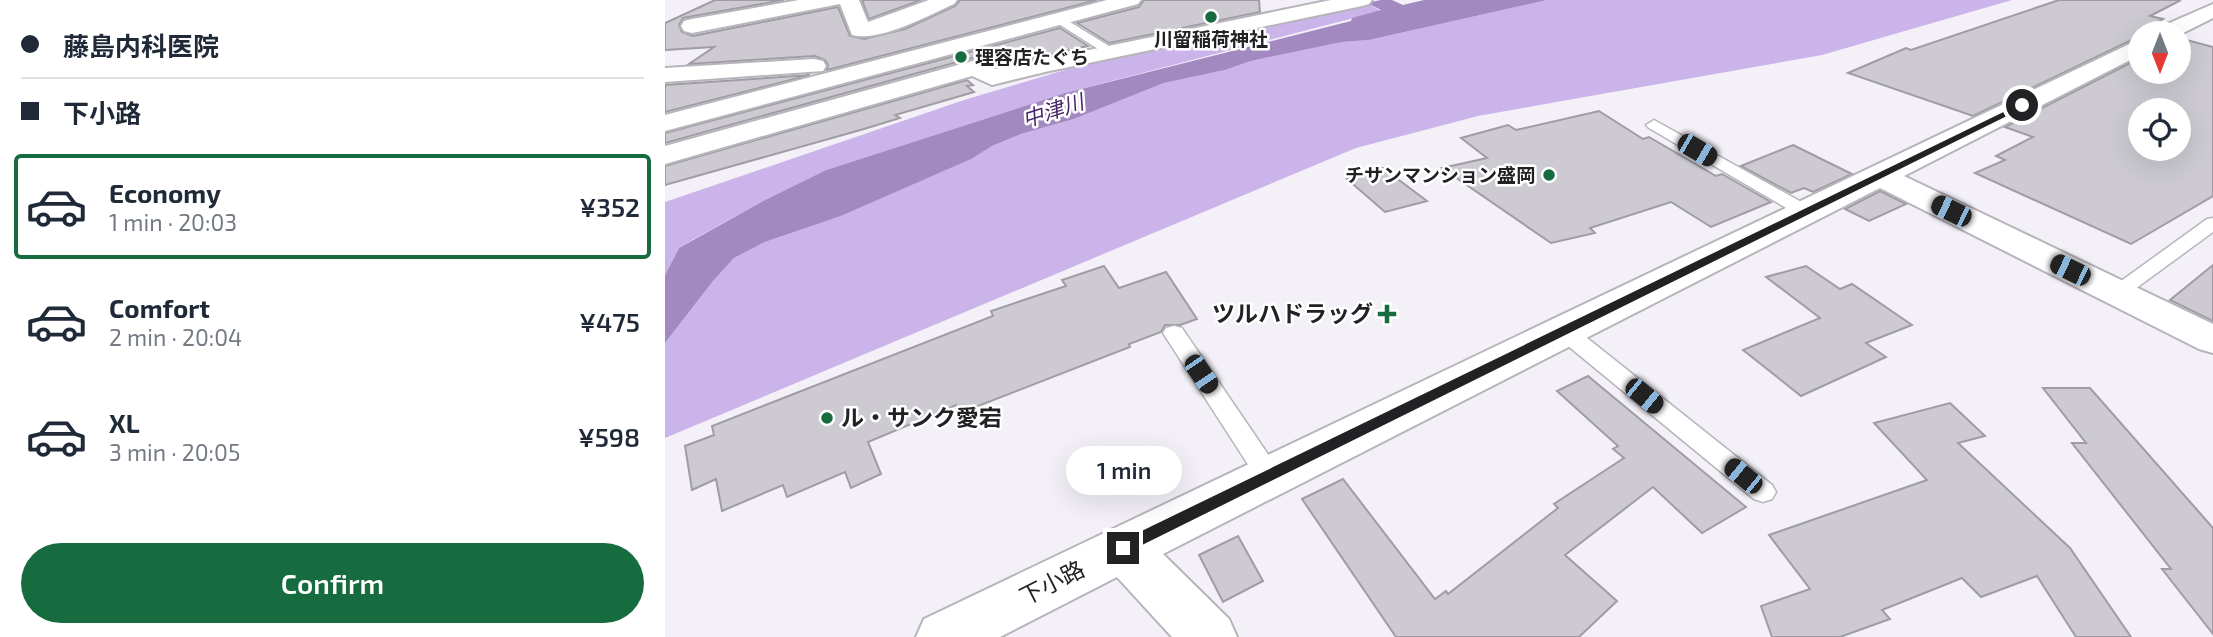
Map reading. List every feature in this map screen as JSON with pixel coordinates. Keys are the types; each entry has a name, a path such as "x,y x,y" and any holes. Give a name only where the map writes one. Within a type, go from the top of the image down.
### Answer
{"street":[{"path":"692,26 833,0"},
{"path":"849,0 860,30 886,25 947,0"},
{"path":"665,123 1131,0"},
{"path":"665,155 976,67 992,78 1362,0"},
{"path":"2191,21 2213,10"},
{"name":"下小路","path":"944,637 2128,52"},
{"path":"665,75 897,62"},
{"path":"838,77 861,99"},
{"path":"1879,176 2213,340"},
{"path":"1123,548 1209,637"}],"lane":[{"path":"1058,19 1111,51"},
{"path":"1654,125 1805,212"},
{"path":"2117,293 2213,223"},
{"path":"1564,331 1763,492"},
{"path":"1174,333 1269,475"}],"shaded area":[{"path":"1547,0 2012,0 1822,55 1478,116 1356,148 665,438 665,343 734,258 765,242 841,216 1021,134 1074,119 1164,83 1225,70 1251,61 1342,42 1369,40"},
{"path":"1367,3 1381,11 1065,93 826,170 679,248 665,275 665,202 964,100 1085,64"}],"water":[{"name":"中津川","path":"1392,0 1403,5 1424,0 1547,0 1369,40 1342,42 1251,61 1225,70 1164,83 1074,119 1021,134 841,216 765,242 734,258 665,343 665,275 679,248 826,170 1065,93 1351,21 1352,18 1381,10 1367,3"}],"building":[{"path":"715,0 784,0 683,18 679,25 682,32 693,36 838,7 850,36 864,39 905,29 955,6 960,0 1097,0 827,70 825,60 815,56 689,64 714,47 665,50 665,23"},
{"path":"862,0 921,0 869,19"},
{"path":"1144,0 1259,0 1260,12 1109,43 1077,23 1139,7"},
{"path":"2059,0 2181,0 2150,16 2163,19 2160,21 2128,21 2128,42 1973,116 1848,73 1906,48 1911,50"},
{"path":"1060,28 1088,46 996,66 975,57 665,143 665,133"},
{"path":"2191,41 2213,47 2213,196 2131,244 1975,173 2005,160 1996,156 2033,137 2005,127 2128,64 2128,84 2191,84"},
{"path":"810,75 665,112 665,85"},
{"path":"967,80 973,85 967,86 974,92 895,115 900,118 864,129 665,185 665,166"},
{"path":"1599,111 1643,139 1649,137 1716,176 1722,174 1771,202 1711,227 1671,202 1590,228 1595,233 1551,243 1442,168 1487,158 1461,138 1508,125 1516,130"},
{"path":"1793,145 1852,174 1813,192 1804,188 1791,193 1741,166"},
{"path":"1383,168 1427,201 1385,212 1347,179"},
{"path":"1880,191 1906,204 1869,221 1845,209"},
{"path":"2213,265 2213,321 2170,300"},
{"name":"ル・サンク愛宕","path":"1104,266 1119,288 1166,272 1197,319 1180,325 1165,325 1161,332 1129,344 1130,347 960,413 956,405 868,442 881,474 851,488 845,472 787,497 783,485 722,511 716,479 692,490 685,446 714,435 712,426 993,316 991,311 1066,286 1062,280"},
{"path":"1806,266 1840,289 1852,284 1912,325 1866,343 1886,357 1801,396 1743,350 1820,318 1766,277"},
{"path":"1588,376 1746,507 1702,533 1653,487 1565,555 1617,601 1579,637 1396,637 1302,499 1343,479 1435,599 1446,591 1448,594 1558,508 1554,504 1624,458 1613,449 1618,446 1557,391"},
{"path":"2043,388 2090,388 2213,528 2213,634 2162,569 2171,569 2072,443 2086,443"},
{"path":"1950,403 1985,436 1958,443 2070,548 2131,637 2076,637 2037,576 1981,597 1962,578 1882,610 1890,619 1840,637 1772,637 1761,606 1810,589 1769,535 1927,480 1874,423"},
{"path":"1238,536 1263,581 1223,602 1199,555"}],"place":[{"name":"川留稲荷神社","path":"1211,17"},
{"name":"理容店たぐち","path":"961,57"},
{"name":"チサンマンション盛岡","path":"1549,175"},
{"name":"ツルハドラッグ","path":"1387,314"},
{"name":"ル・サンク愛宕","path":"827,418"}],"route":[{"path":"1123,548 2022,105"}]}
